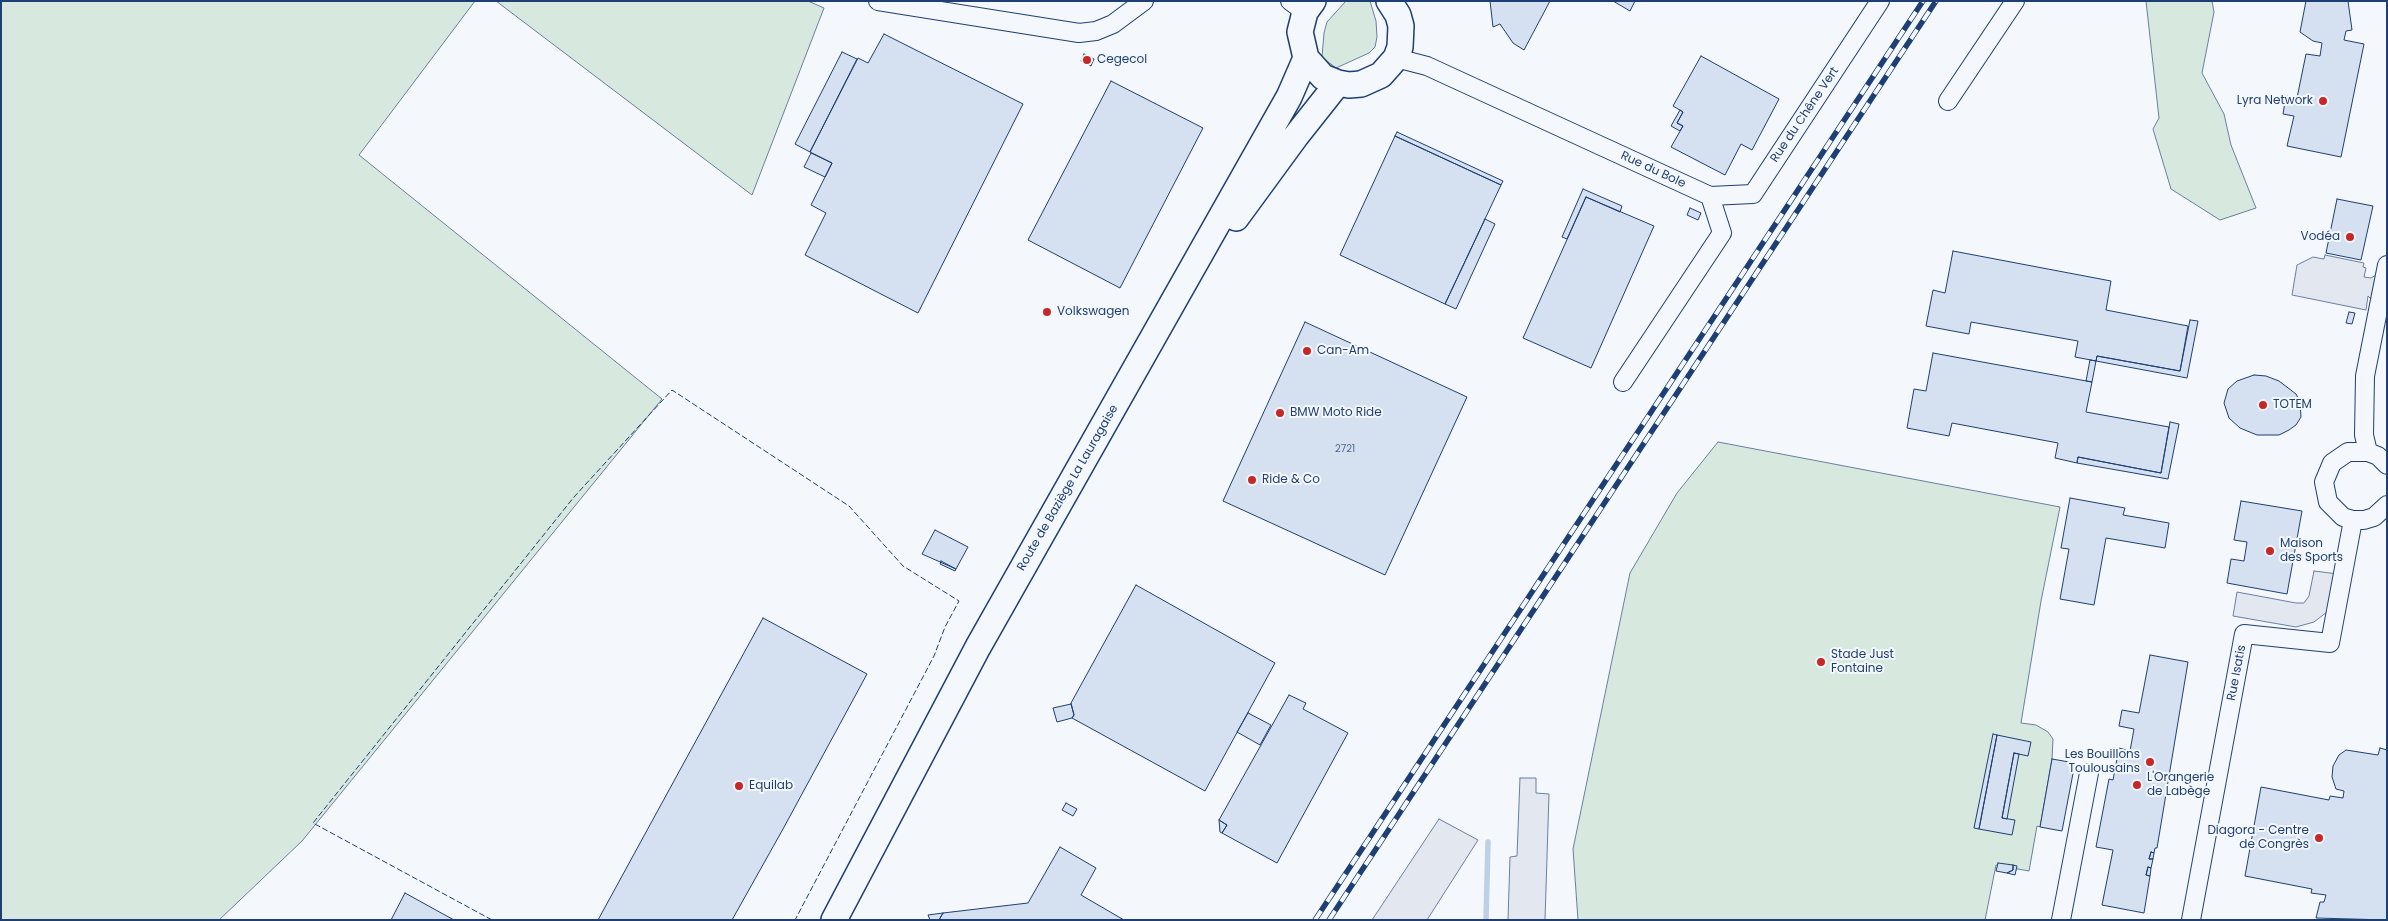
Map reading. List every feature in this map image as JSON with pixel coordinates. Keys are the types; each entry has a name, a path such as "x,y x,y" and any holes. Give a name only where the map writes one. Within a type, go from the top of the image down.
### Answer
{"main road":[{"path":"1303,5 1300,32 1306,58 1323,77 1338,84 1349,85 1372,81 1381,75 1396,58 1401,37 1396,6"},
{"name":"Route de Baziège La Lauragaise","path":"834,920 978,647 1289,98 1306,58"},
{"name":"Route de Baziège La Lauragaise","path":"852,920 992,654 1237,216 1338,84"}],"street":[{"path":"878,1 1079,33 1096,31 1113,24 1144,1"},
{"name":"Rue du Chêne Vert","path":"1710,196 1753,194 1880,1"},
{"path":"1948,101 2015,1"},
{"name":"Rue du Bole","path":"1396,58 1427,66 1710,196"},
{"path":"1623,382 1722,233 1710,196"},
{"path":"2368,452 2364,435 2365,376 2387,265"},
{"path":"2387,465 2378,456 2358,450 2339,456 2332,463 2324,482 2328,502 2343,517 2353,520 2364,520 2374,517 2387,505"},
{"name":"Rue Isatis","path":"2191,920 2244,634 2330,643 2353,520"},
{"path":"2061,920 2089,773"}],"shaded area":[{"path":"1,1 475,1 359,155 662,399 302,841 219,920 1,920"},
{"path":"496,1 808,1 824,8 752,195"},
{"path":"1346,1 1370,1 1376,21 1377,37 1375,47 1369,53 1336,68 1322,57 1324,33 1327,22"},
{"path":"2146,1 2212,1 2214,12 2202,73 2224,114 2231,145 2256,208 2220,220 2171,189 2153,129 2159,118"},
{"path":"2325,255 2364,263 2363,267 2366,268 2364,277 2371,278 2376,275 2371,299 2368,296 2366,310 2292,295 2297,265 2313,257 2324,259"},
{"name":"Stade Just Fontaine","path":"1718,442 2060,507 2041,601 2021,723 2036,725 2048,732 2053,739 2052,759 2040,827 2037,826 2029,871 1996,865 1985,920 1578,920 1573,849 1630,573 1677,493"},
{"path":"2314,571 2338,574 2334,595 2327,612 2314,622 2296,627 2233,616 2237,592 2304,603 2309,596"},
{"path":"1520,778 1536,778 1536,793 1549,794 1545,920 1508,920 1510,857 1517,856"},
{"path":"1439,819 1478,840 1427,920 1372,920"}],"building":[{"path":"1490,1 1550,1 1524,50 1513,43 1500,24 1493,27"},
{"path":"1613,1 1635,1 1630,11"},
{"path":"2306,1 2348,1 2352,30 2346,31 2344,40 2364,44 2341,157 2287,146 2294,116 2283,114 2286,96 2297,98 2306,54 2320,56 2322,43 2313,41 2300,32"},
{"path":"884,34 1023,104 918,313 805,255 826,213 811,205 832,163 810,152 858,58 868,63"},
{"path":"842,52 857,59 810,152 795,144"},
{"name":"Cegecol","path":"1084,54 1094,59 1091,66 1081,61"},
{"path":"1701,56 1779,99 1752,150 1741,144 1725,175 1671,147 1683,126 1677,123 1683,112 1673,106"},
{"path":"1111,81 1203,128 1120,288 1028,240"},
{"path":"1680,110 1683,112 1677,123 1683,126 1680,131 1671,126"},
{"path":"1397,132 1503,181 1501,185 1395,136"},
{"path":"1395,136 1501,185 1445,304 1340,255"},
{"path":"811,153 832,163 825,177 804,167"},
{"path":"1583,189 1622,206 1620,212 1586,197 1567,239 1562,237"},
{"path":"1586,197 1654,226 1591,368 1523,338"},
{"path":"2337,199 2373,206 2361,260 2326,253"},
{"path":"1690,208 1701,213 1698,220 1687,215"},
{"path":"1485,219 1495,224 1456,309 1445,304"},
{"path":"1953,251 2111,281 2106,310 2188,326 2180,371 2097,356 2096,361 2075,357 2078,341 1971,322 1969,334 1926,326 1933,290 1945,293"},
{"path":"2349,312 2355,313 2352,324 2346,323"},
{"path":"2190,320 2198,321 2187,378 2096,361 2097,356 2180,371"},
{"path":"1305,322 1467,397 1385,575 1223,501"},
{"path":"1933,353 2092,382 2086,412 2169,427 2161,473 2078,457 2077,463 2055,458 2058,443 1952,423 1949,436 1907,428 1914,389 1926,391"},
{"path":"2090,360 2096,361 2092,382 2086,381"},
{"name":"TOTEM","path":"2254,375 2266,376 2279,381 2296,394 2300,402 2301,417 2296,425 2279,435 2257,435 2240,428 2229,418 2224,403 2228,389 2237,381"},
{"path":"2170,422 2179,424 2168,479 2077,463 2078,457 2161,473"},
{"path":"2070,498 2125,508 2123,515 2169,523 2165,548 2106,538 2094,605 2060,599 2069,549 2061,548"},
{"name":"Maison des Sports","path":"2241,501 2302,511 2287,594 2227,583 2231,559 2244,561 2247,542 2234,540"},
{"path":"935,530 968,547 956,569 922,554"},
{"path":"941,561 956,569 955,571 940,564"},
{"path":"1136,585 1275,663 1205,791 1072,718 1074,715 1071,703"},
{"name":"Equilab","path":"763,618 867,674 783,829 732,920 598,920"},
{"name":"L'Orangerie de Labège","path":"2150,655 2188,662 2157,848 2155,848 2154,853 2151,852 2149,859 2153,859 2151,868 2148,867 2146,875 2150,876 2144,913 2102,905 2113,850 2096,847 2109,779 2113,780 2119,748 2130,751 2134,729 2119,726 2122,710 2139,713"},
{"path":"1289,695 1306,703 1303,709 1348,733 1277,863 1222,833 1227,825 1219,820"},
{"path":"1071,704 1074,715 1072,718 1057,722 1053,708"},
{"path":"1248,713 1271,725 1260,745 1237,732"},
{"path":"1993,734 1997,735 1979,829 1974,828"},
{"path":"1997,735 2031,742 2028,756 2014,753 2002,818 2015,820 2012,835 1979,829"},
{"name":"Diagora - Centre de Congrès","path":"2380,748 2387,750 2387,920 2316,918 2320,902 2324,902 2326,895 2311,893 2312,889 2245,876 2261,787 2329,800 2330,796 2343,798 2344,791 2336,789 2332,777 2333,766 2339,755 2346,750 2378,755"},
{"path":"2014,753 2019,754 2007,819 2002,818"},
{"path":"2052,759 2075,763 2062,831 2040,827"},
{"path":"1066,803 1077,809 1073,816 1062,810"},
{"path":"1219,820 1227,825 1222,833 1220,832"},
{"path":"1060,847 1096,868 1081,895 1124,920 939,920 943,913 1028,903"},
{"path":"2151,852 2154,853 2153,859 2149,859"},
{"path":"1998,863 2013,865 2013,870 2007,873 1996,871"},
{"path":"2013,865 2017,866 2015,875 2007,873 2013,870"},
{"path":"2148,867 2151,868 2150,876 2146,875"},
{"path":"405,893 454,920 391,920"},
{"path":"943,913 939,920 930,920 928,915"}],"waterway":[{"path":"1486,920 1488,842"}],"railway":[{"path":"1315,920 1923,1"},
{"path":"1329,920 1936,1"}],"fence":[{"path":"492,920 313,823 574,497 672,390 849,506 903,566 959,601 945,627 934,656 795,920"}],"place":[{"name":"Cegecol","path":"1087,60"},
{"name":"Lyra Network","path":"2323,101"},
{"name":"Vodéa","path":"2350,237"},
{"name":"Volkswagen","path":"1047,312"},
{"name":"Can-Am","path":"1307,351"},
{"name":"TOTEM","path":"2263,405"},
{"name":"BMW Moto Ride","path":"1280,413"},
{"name":"Ride & Co","path":"1252,480"},
{"name":"Maison des Sports","path":"2270,551"},
{"name":"Stade Just Fontaine","path":"1821,662"},
{"name":"Les Bouillons Toulousains","path":"2150,762"},
{"name":"L'Orangerie de Labège","path":"2137,785"},
{"name":"Equilab","path":"739,786"},
{"name":"Diagora - Centre de Congrès","path":"2319,838"}]}
